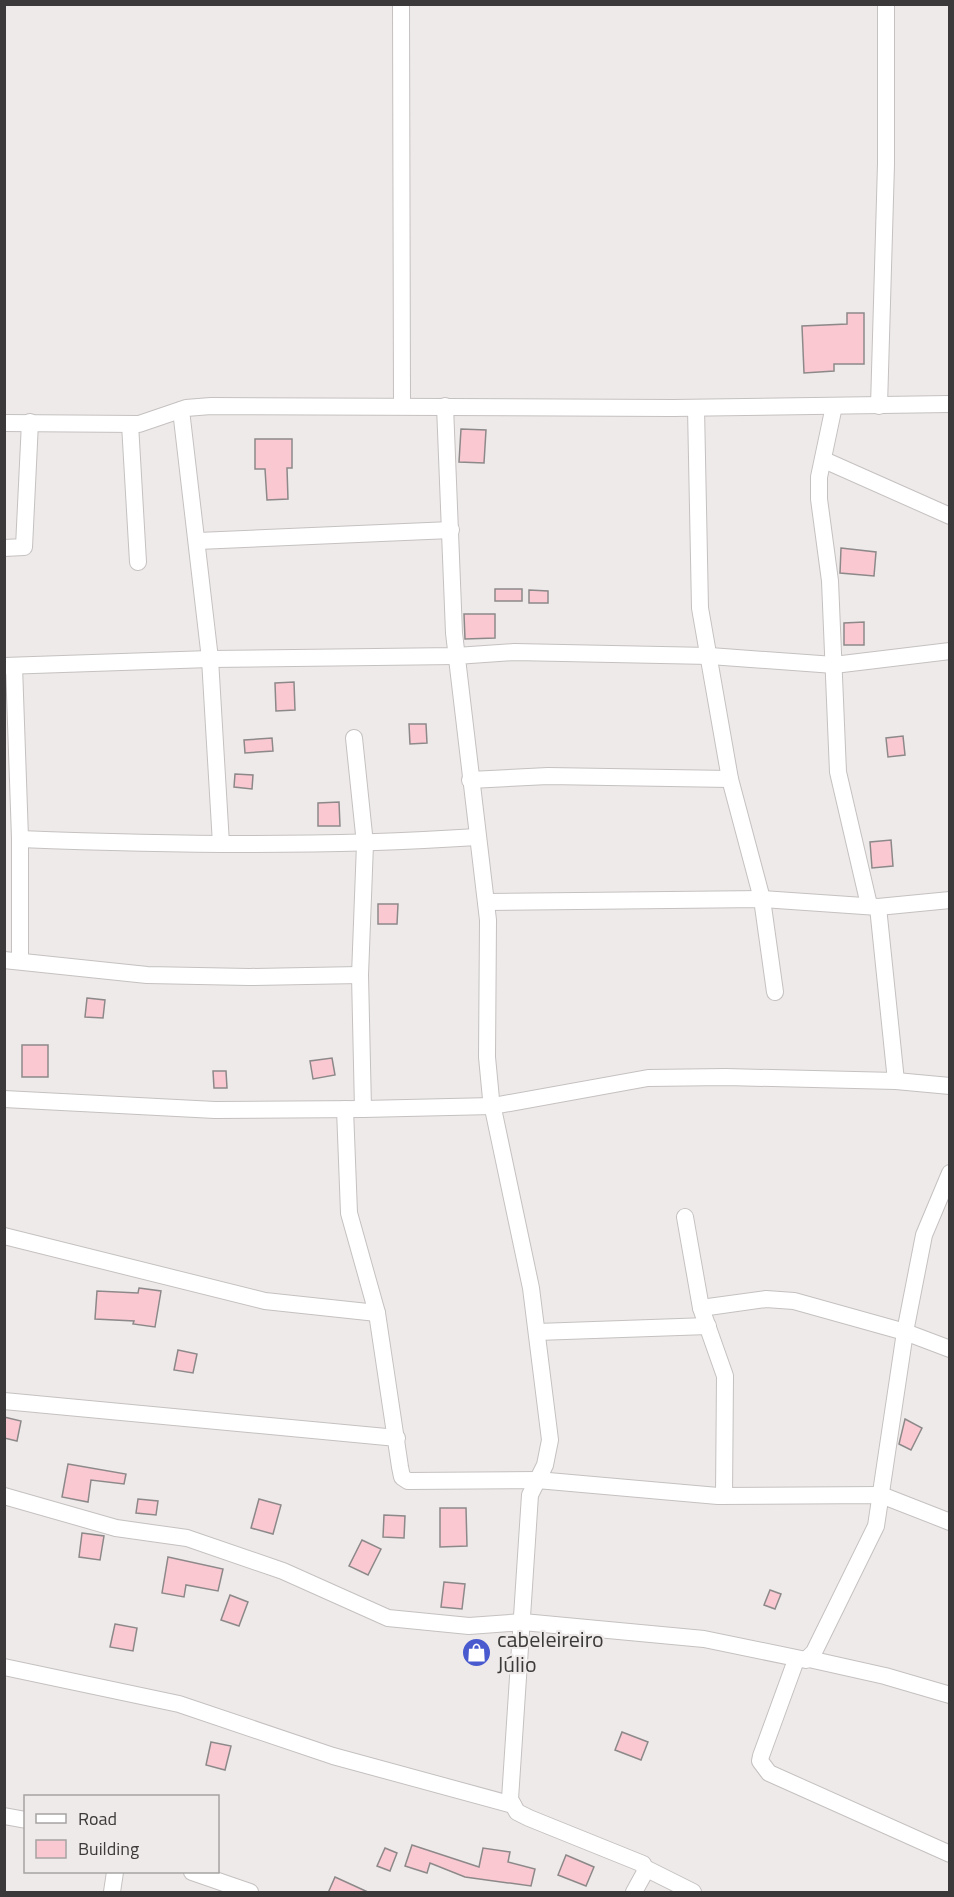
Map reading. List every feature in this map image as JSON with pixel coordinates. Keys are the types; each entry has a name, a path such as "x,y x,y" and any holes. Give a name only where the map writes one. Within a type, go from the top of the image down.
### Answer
{"street":[{"path":"401,4 402,405"},
{"path":"879,406 886,164 886,4"},
{"path":"4,423 139,424 181,410 211,406 696,408 950,404"},
{"path":"445,406 456,656 488,920 487,1057 493,1106 531,1288 550,1440 545,1465 530,1495 510,1792 517,1812 636,1860 645,1868 693,1893"},
{"path":"834,406 819,477 819,499 830,581 837,772 874,906 896,1081"},
{"path":"696,408 700,608 730,779 762,899 775,992"},
{"path":"181,410 210,659 221,844"},
{"path":"4,548 24,547 30,422"},
{"path":"130,424 138,562"},
{"path":"824,460 949,520"},
{"path":"198,541 451,531"},
{"path":"360,975 249,977 147,975 12,960 20,839 9,666 210,659 456,656 514,652 710,656 834,665 950,651"},
{"path":"354,738 365,844 360,975 363,1109"},
{"path":"470,780 548,776 730,779"},
{"path":"20,839 221,844 365,844 477,837"},
{"path":"486,902 762,899 874,906 950,900"},
{"path":"4,1099 214,1110 363,1109 493,1106 648,1078 726,1077 896,1081 950,1086"},
{"path":"345,1109 349,1213 377,1313 402,1477 408,1481 537,1480 724,1496 881,1495 950,1522"},
{"path":"950,1173 924,1235 905,1332 876,1526 865,1551 803,1659 761,1756 761,1764 769,1773 950,1854"},
{"path":"685,1217 701,1308 725,1376 724,1496"},
{"path":"4,1236 265,1301 377,1313"},
{"path":"701,1308 766,1299 794,1301 905,1332 950,1349"},
{"path":"537,1332 708,1326"},
{"path":"4,1401 397,1438"},
{"path":"4,1496 116,1528 187,1538 284,1570 388,1618 469,1626 523,1622 704,1639 885,1676 950,1695"},
{"path":"4,1667 179,1704 333,1756 513,1805"},
{"path":"4,1816 24,1820"},
{"path":"634,1893 645,1868"},
{"path":"112,1893 115,1873"},
{"path":"195,1873 250,1893"}],"building":[{"path":"847,313 864,313 864,364 834,364 834,371 804,373 802,326 847,324"},
{"path":"461,429 486,430 484,463 459,462"},
{"path":"255,439 292,439 292,468 287,468 288,499 267,500 265,469 255,469"},
{"path":"841,548 876,552 874,576 840,573"},
{"path":"495,589 522,589 522,601 495,601"},
{"path":"529,590 548,591 548,603 529,603"},
{"path":"464,614 495,614 495,638 465,639"},
{"path":"864,622 864,645 844,645 844,623"},
{"path":"294,682 295,710 276,711 275,683"},
{"path":"409,724 426,724 427,743 410,744"},
{"path":"903,736 905,755 888,757 886,738"},
{"path":"272,738 273,751 245,753 244,740"},
{"path":"235,774 253,775 252,789 234,787"},
{"path":"339,802 340,826 318,826 318,803"},
{"path":"891,840 893,866 872,868 870,842"},
{"path":"378,904 398,904 397,924 378,924"},
{"path":"87,998 105,1000 103,1018 85,1017"},
{"path":"22,1045 48,1045 48,1077 22,1077"},
{"path":"332,1058 335,1075 313,1079 310,1061"},
{"path":"213,1071 226,1071 227,1088 214,1088"},
{"path":"139,1288 161,1291 155,1327 133,1324 134,1321 95,1319 97,1291 138,1293"},
{"path":"178,1350 197,1354 193,1373 174,1370"},
{"path":"4,1417 21,1421 17,1441 4,1438"},
{"path":"905,1419 922,1428 911,1450 899,1444"},
{"path":"68,1464 126,1474 124,1484 91,1480 88,1502 62,1497"},
{"path":"138,1499 158,1501 156,1515 136,1513"},
{"path":"259,1499 281,1505 273,1534 251,1528"},
{"path":"440,1508 466,1508 467,1546 440,1547"},
{"path":"384,1515 405,1516 404,1538 383,1537"},
{"path":"82,1533 104,1536 100,1560 79,1557"},
{"path":"362,1540 381,1549 368,1575 349,1566"},
{"path":"168,1557 223,1569 218,1591 186,1585 184,1597 162,1593"},
{"path":"444,1582 465,1584 462,1609 441,1607"},
{"path":"770,1590 781,1594 775,1609 764,1605"},
{"path":"230,1595 248,1602 239,1626 221,1620"},
{"path":"115,1624 137,1628 133,1651 110,1647"},
{"path":"622,1732 648,1742 641,1760 615,1750"},
{"path":"211,1742 231,1746 225,1770 206,1765"},
{"path":"412,1845 479,1867 483,1848 510,1852 508,1862 535,1869 531,1886 465,1877 430,1863 427,1873 405,1866"},
{"path":"385,1848 397,1853 390,1871 377,1866"},
{"path":"566,1855 594,1867 586,1886 558,1875"},
{"path":"335,1877 370,1893 328,1893"}],"place":[{"name":"cabeleireiro Júlio","path":"476,1652"}]}
